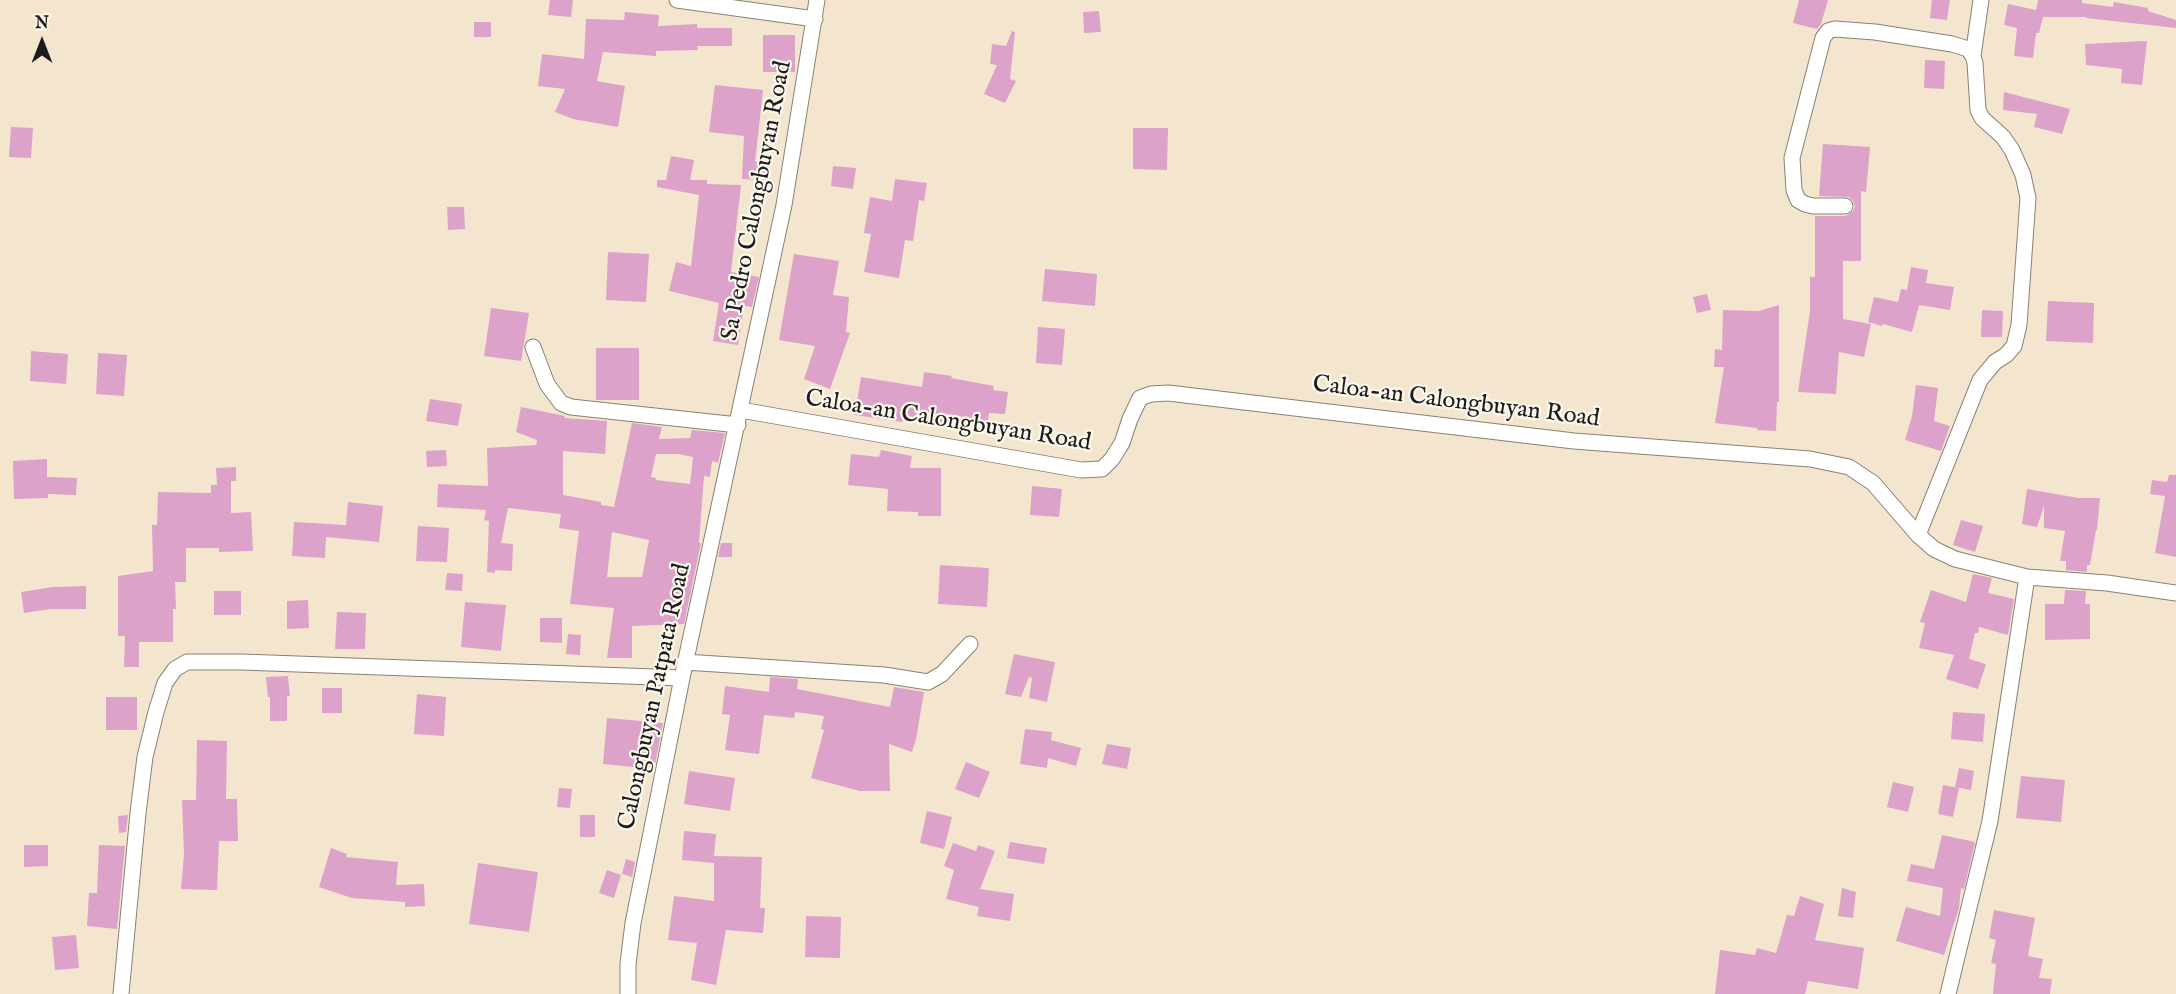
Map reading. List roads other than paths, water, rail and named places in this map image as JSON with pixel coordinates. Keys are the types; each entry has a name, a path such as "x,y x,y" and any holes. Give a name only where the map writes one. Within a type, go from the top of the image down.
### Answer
{"street":[{"path":"677,0 814,19"},
{"name":"Sa Pedro Calongbuyan Road","path":"739,418 784,205 817,0"},
{"path":"1918,535 1980,380 1995,362 2014,346 2019,325 2028,198 2023,175 2012,150 2003,137 1989,126 1978,110 1973,56 1981,0"},
{"path":"1845,206 1805,204 1798,200 1793,183 1792,158 1806,111 1820,48 1828,32 1835,28 1959,45 1968,49 1973,56"},
{"path":"533,347 547,384 561,403 571,407 739,418"},
{"name":"Caloa-an Calongbuyan Road","path":"739,418 1081,470 1102,469 1112,459 1122,443 1130,418 1140,398 1151,394 1168,393 1574,441 1810,459 1849,467 1873,483 1918,535 1934,549 1955,559 2027,577 2107,583 2176,593"},
{"name":"Calongbuyan Patpata Road","path":"628,994 628,964 633,923 684,670 739,418"},
{"path":"1948,994 1990,821 2027,577"},
{"path":"121,994 145,758 162,693 175,669 187,663 884,675 928,682 942,674 970,644"}]}
